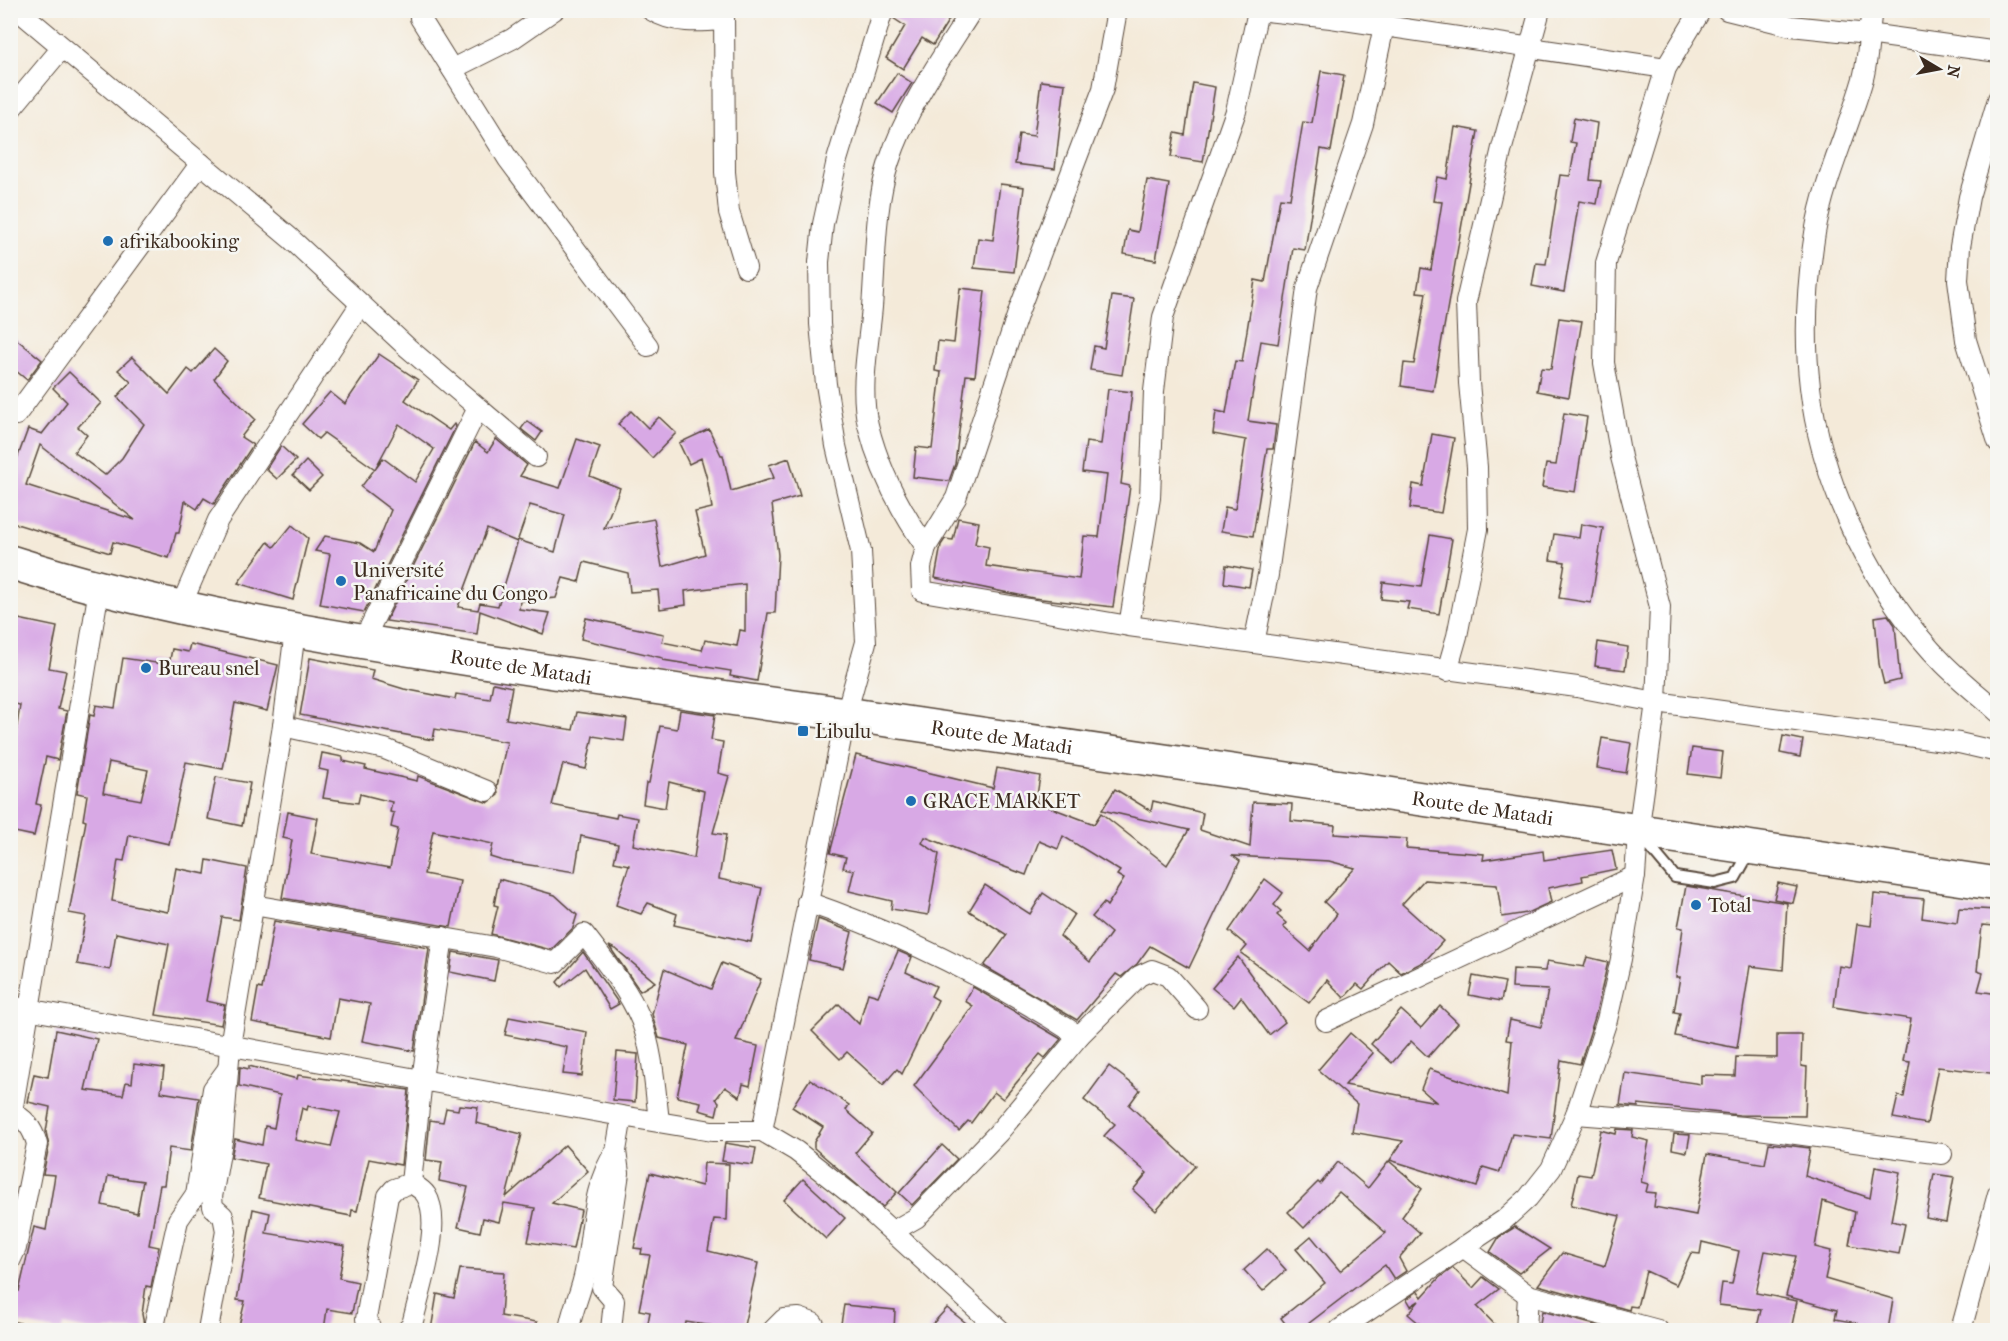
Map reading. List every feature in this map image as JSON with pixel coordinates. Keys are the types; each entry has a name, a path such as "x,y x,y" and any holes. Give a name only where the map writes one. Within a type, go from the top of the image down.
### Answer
{"highway":[{"name":"Route de Matadi","path":"10,562 99,589 295,631 706,696 846,714 1638,833 1998,884"}],"street":[{"path":"18,10 61,49 290,238 360,305 477,410 536,458"},
{"path":"452,69 512,39 554,10"},
{"path":"651,10 661,16 695,22 724,15 726,182 729,212 746,268"},
{"path":"762,1131 846,714 866,642 861,551 836,446 826,384 820,324 819,262 823,224 837,160 883,10"},
{"path":"926,547 908,521 885,476 868,423 866,385 877,230 889,162 921,90 972,10"},
{"path":"1117,10 1103,89 1012,331 956,498 926,547 921,567 922,591 1130,626 1577,687 1656,702 1959,743 1998,752"},
{"path":"1447,671 1457,636 1478,529 1477,467 1469,383 1466,302 1528,49 1540,10"},
{"path":"1339,1330 1504,1220 1528,1198 1551,1169 1576,1114 1607,1020 1621,959 1635,876 1638,833 1656,702 1660,607 1621,457 1604,363 1606,263 1666,68 1701,10"},
{"path":"1727,10 1791,26 1998,52"},
{"path":"1872,10 1863,80 1830,168 1815,233 1807,308 1809,387 1823,455 1859,545 1889,596 1943,663 1998,712"},
{"path":"1130,626 1150,498 1154,391 1163,317 1236,111 1257,11 1333,14 1384,26 1666,68"},
{"path":"420,18 508,159 648,346"},
{"path":"1254,643 1268,575 1307,288 1363,124 1384,26"},
{"path":"10,110 61,49"},
{"path":"1998,99 1969,197 1960,247 1958,280 1966,340 1998,442"},
{"path":"16,415 201,163"},
{"path":"180,608 218,520 360,305"},
{"path":"363,641 477,410"},
{"path":"10,1262 16,1248 37,1144 34,1131 22,1117 11,1112 19,1008 99,589"},
{"path":"156,1330 155,1322 178,1220 204,1195 223,1136 230,1046 283,726 295,631"},
{"path":"283,726 385,749 487,791"},
{"path":"1326,1020 1635,876"},
{"path":"807,902 860,920 914,945 1036,1008 1079,1036"},
{"path":"254,905 496,947 555,963 584,934 610,968 641,1020 654,1077 659,1121"},
{"path":"411,1183 422,1079 443,938"},
{"path":"893,1231 916,1218 990,1141 1079,1036 1139,976 1152,970 1168,976 1197,1009"},
{"path":"19,1008 712,1131 762,1131 796,1151 893,1231 1000,1330"},
{"path":"1576,1114 1744,1127 1942,1154"},
{"path":"569,1330 575,1299 595,1274 619,1173 616,1151 622,1116"},
{"path":"371,1330 366,1319 388,1196 394,1189 411,1183"},
{"path":"408,1330 412,1325 432,1235 432,1211 426,1194 411,1183"},
{"path":"1961,1330 1998,1194"},
{"path":"204,1195 224,1216 226,1231 208,1330"},
{"path":"1463,1246 1528,1295 1658,1330"},
{"path":"595,1274 614,1301 611,1330"},
{"path":"1526,1330 1528,1295"},
{"path":"773,1330 784,1319 799,1318 813,1323 817,1330"}],"building":[{"path":"895,10 955,10 933,45 922,38 903,69 886,58 905,26 893,18"},
{"path":"1321,71 1344,75 1331,151 1321,149 1305,250 1293,248 1278,344 1261,341 1248,421 1276,425 1273,449 1267,449 1253,536 1221,531 1225,507 1235,509 1246,440 1213,434 1216,411 1226,413 1235,361 1242,362 1255,280 1265,282 1280,198 1290,199 1303,122 1312,123"},
{"path":"897,73 912,83 893,113 877,103"},
{"path":"1041,81 1065,84 1055,169 1015,164 1019,134 1034,136"},
{"path":"1193,83 1215,87 1203,162 1171,157 1175,133 1185,135"},
{"path":"1574,118 1597,123 1590,180 1601,181 1597,204 1579,201 1564,292 1532,286 1536,263 1546,264 1560,175 1570,176 1576,143 1570,142"},
{"path":"1455,127 1478,131 1433,391 1401,386 1404,363 1414,364 1426,293 1417,292 1421,268 1431,270 1442,202 1433,201 1437,177 1447,179"},
{"path":"1147,180 1169,184 1156,260 1124,254 1128,230 1138,232"},
{"path":"1000,184 1024,187 1014,272 974,268 978,238 993,240"},
{"path":"960,288 985,291 975,376 966,375 955,464 949,481 913,477 916,447 932,449 941,372 935,371 938,341 954,343"},
{"path":"1112,296 1134,299 1122,375 1090,370 1094,346 1104,348"},
{"path":"1559,318 1582,321 1569,397 1537,391 1541,368 1551,369"},
{"path":"10,334 42,360 27,380 10,366"},
{"path":"214,349 227,361 214,379 255,419 241,437 253,445 214,504 204,498 197,509 185,501 179,533 176,533 169,558 113,542 110,553 10,522 10,478 28,429 42,434 67,402 53,388 69,372 101,403 78,427 87,435 74,452 105,475 122,458 144,424 117,397 131,382 118,370 132,357 169,394 188,369 193,373","holes":["40,445 135,520 26,485"]},
{"path":"379,354 418,380 405,400 449,430 454,424 456,426 364,612 320,604 330,554 315,551 325,536 360,543 374,552 391,510 361,487 375,469 324,433 318,439 302,424 330,392 345,404","holes":["399,424 434,449 415,482 383,458 376,467"]},
{"path":"1108,389 1132,392 1121,484 1130,486 1113,607 1033,598 935,578 941,545 945,539 953,540 958,518 979,522 975,544 989,547 986,566 1079,579 1084,536 1099,537 1107,475 1082,472 1086,442 1101,444"},
{"path":"631,411 648,428 659,417 676,433 652,458 618,424"},
{"path":"1564,413 1587,417 1575,492 1542,487 1546,464 1556,465"},
{"path":"527,421 542,432 536,441 521,429"},
{"path":"709,429 723,455 731,491 774,478 769,465 789,458 800,496 772,504 778,555 775,613 768,613 757,681 730,676 731,671 663,660 663,658 581,639 586,618 664,634 662,642 702,650 705,640 737,646 740,630 745,631 745,584 685,591 686,605 660,609 658,590 630,592 628,573 584,562 579,582 563,578 556,598 520,601 519,609 550,613 543,634 480,611 477,634 386,621 475,442 488,452 496,439 527,465 520,476 560,488 577,439 600,447 590,476 620,488 604,528 654,519 662,567 705,554 695,512 712,508 707,479 701,458 689,464 679,443","holes":["530,505 565,515 555,552 518,540 498,606 480,603 478,610 458,607 487,529 517,542"]},
{"path":"1432,434 1454,438 1441,513 1410,508 1413,484 1423,486"},
{"path":"281,446 296,460 277,479 266,469"},
{"path":"306,461 322,477 309,490 293,475"},
{"path":"1581,524 1603,528 1591,603 1559,598 1565,562 1550,560 1554,534 1579,538"},
{"path":"292,525 308,538 293,600 238,583 268,542 274,547"},
{"path":"1430,535 1452,539 1439,614 1407,609 1409,602 1381,599 1383,582 1421,587"},
{"path":"1226,565 1252,570 1249,587 1224,583"},
{"path":"1888,615 1895,625 1900,680 1884,684 1879,664 1875,617"},
{"path":"14,618 57,627 49,668 66,671 58,709 67,711 58,760 46,757 36,804 41,805 34,836 10,831 10,774 20,705 10,703 10,637"},
{"path":"1598,642 1628,647 1625,670 1595,666"},
{"path":"190,644 278,665 267,711 235,703 223,769 186,762 169,844 129,835 124,861 118,860 112,901 168,912 176,868 205,874 207,860 247,868 239,920 222,917 206,1001 225,1005 221,1025 156,1015 169,944 116,933 110,970 77,964 86,916 69,913 86,821 83,820 87,795 77,793 90,715 94,716 96,705 115,708 123,658 169,665 172,649 188,652","holes":["109,762 148,770 141,800 103,793"]},
{"path":"310,658 373,670 371,679 404,689 455,699 456,694 490,699 493,683 512,687 506,719 573,730 577,712 627,719 624,741 593,736 586,769 563,764 552,805 616,818 617,814 638,818 633,845 694,858 704,791 669,782 665,808 643,804 646,783 649,783 660,726 677,729 680,710 715,715 711,740 723,742 718,773 729,776 713,833 726,835 719,879 762,888 751,942 674,925 677,914 648,903 641,914 616,905 629,865 614,862 618,844 581,836 575,872 503,861 490,857 493,844 433,831 424,874 460,881 451,927 282,898 292,840 283,838 288,812 318,818 311,854 390,868 398,829 391,827 394,813 390,812 392,802 360,794 358,803 323,798 328,771 319,769 322,753 343,757 343,761 366,766 365,769 417,781 418,776 488,803 498,795 497,786 507,742 435,729 433,740 300,715"},
{"path":"1783,736 1803,740 1800,757 1780,753"},
{"path":"1602,738 1631,743 1626,773 1597,768"},
{"path":"1692,748 1723,752 1720,778 1688,774"},
{"path":"856,755 993,788 997,768 1040,776 1036,802 1094,824 1101,813 1167,865 1189,830 1102,810 1115,789 1151,811 1153,801 1203,813 1200,830 1250,847 1253,802 1292,804 1291,821 1335,825 1334,834 1407,839 1406,848 1484,854 1483,860 1543,851 1544,860 1612,850 1616,869 1582,876 1583,881 1548,888 1551,902 1527,913 1502,917 1497,885 1424,880 1402,904 1443,941 1425,961 1401,973 1388,961 1363,989 1357,984 1344,998 1327,980 1309,1003 1241,953 1247,946 1229,931 1265,879 1283,893 1274,905 1281,911 1277,915 1286,923 1283,927 1310,951 1337,914 1324,902 1355,868 1329,861 1233,856 1240,861 1189,968 1150,946 1137,964 1121,977 1116,974 1077,1020 984,966 1007,935 969,911 985,885 1030,914 1043,893 1074,914 1060,936 1090,962 1111,933 1092,917 1104,903 1107,906 1124,879 1117,875 1120,871 1063,836 1058,849 1039,841 1026,875 925,837 922,843 939,854 928,915 891,909 892,901 849,891 854,870 843,868 846,857 830,853"},
{"path":"216,777 250,783 242,826 208,819"},
{"path":"499,879 555,895 577,915 573,928 551,950 491,934 498,906 494,905"},
{"path":"1778,883 1797,887 1793,903 1774,899"},
{"path":"1686,886 1787,903 1783,970 1750,966 1737,1048 1675,1036 1680,1013 1674,1012 1680,977 1676,977 1683,928 1678,927"},
{"path":"1874,894 1924,899 1922,918 1957,923 1959,908 1997,910 1995,926 1982,925 1977,971 1983,973 1978,991 1998,994 1998,1074 1938,1067 1927,1124 1893,1118 1898,1096 1904,1097 1910,1062 1903,1061 1911,1019 1834,1007 1839,966 1851,968 1857,924 1871,926"},
{"path":"818,919 852,932 843,968 809,960"},
{"path":"274,921 429,948 414,1051 362,1041 370,1004 338,998 331,1037 252,1022 258,988 262,989"},
{"path":"609,946 617,950 655,982 640,991"},
{"path":"898,951 912,957 906,972 936,986 931,996 938,1000 902,1074 897,1069 883,1085 847,1052 840,1059 812,1031 839,1004 859,1024 868,993 878,996"},
{"path":"453,952 498,960 494,981 450,972"},
{"path":"583,952 619,1004 610,1009 585,968 561,987 557,982"},
{"path":"1238,957 1285,1022 1269,1035 1241,997 1234,1006 1212,988"},
{"path":"1587,957 1608,962 1595,1017 1580,1064 1561,1060 1551,1139 1512,1134 1500,1172 1483,1167 1477,1187 1390,1160 1403,1141 1352,1132 1357,1104 1318,1070 1350,1033 1373,1053 1345,1085 1436,1102 1421,1089 1429,1069 1507,1096 1512,1041 1506,1040 1510,1020 1541,1027 1548,990 1512,988 1513,969 1545,971 1547,961 1584,967"},
{"path":"722,963 761,979 736,1041 758,1046 750,1086 743,1084 740,1097 725,1087 716,1099 719,1102 716,1115 699,1110 701,1102 677,1097 688,1045 659,1038 652,1014 664,969 711,989"},
{"path":"1473,976 1505,982 1501,1001 1469,995"},
{"path":"973,987 1061,1039 1045,1058 1040,1054 1003,1099 994,1092 971,1123 968,1121 959,1131 914,1086 973,1006 965,1001"},
{"path":"1440,1006 1458,1023 1428,1057 1411,1041 1392,1063 1371,1044 1401,1010 1421,1028"},
{"path":"509,1017 587,1032 582,1076 563,1074 567,1047 505,1035"},
{"path":"56,1030 97,1039 85,1090 123,1095 126,1082 132,1083 134,1064 164,1068 161,1092 199,1098 191,1151 169,1148 164,1185 160,1185 149,1245 159,1247 151,1287 146,1286 142,1314 145,1330 88,1330 63,1325 62,1330 55,1330 10,1321 16,1290 19,1291 34,1227 46,1230 55,1175 43,1174 49,1146 46,1132 50,1107 28,1102 34,1074 48,1077","holes":["108,1176 143,1181 137,1213 102,1205"]},
{"path":"1777,1035 1802,1035 1801,1066 1807,1067 1805,1116 1739,1115 1638,1104 1638,1107 1620,1105 1625,1073 1701,1084 1701,1075 1735,1076 1736,1057 1777,1058"},
{"path":"617,1052 638,1054 635,1102 613,1100"},
{"path":"249,1066 297,1079 298,1075 409,1090 401,1165 369,1159 357,1211 352,1210 351,1216 259,1198 266,1164 231,1157 235,1139 262,1145 265,1126 274,1128 280,1095 239,1086 240,1067 249,1069","holes":["308,1106 340,1112 331,1147 295,1140 302,1108 307,1110"]},
{"path":"1109,1066 1140,1090 1129,1105 1195,1166 1156,1211 1133,1190 1147,1173 1104,1136 1115,1124 1084,1100"},
{"path":"810,1079 849,1105 846,1110 872,1133 855,1153 897,1192 883,1207 814,1148 814,1142 823,1127 792,1107"},
{"path":"459,1105 478,1107 476,1123 522,1134 506,1197 565,1145 588,1171 552,1203 581,1210 573,1249 528,1242 535,1208 504,1203 499,1222 483,1218 480,1232 458,1227 468,1187 439,1181 442,1162 426,1160 430,1120 443,1122 446,1108 458,1110"},
{"path":"1617,1129 1633,1130 1632,1137 1649,1141 1641,1182 1648,1184 1646,1192 1656,1193 1654,1207 1696,1215 1707,1154 1765,1164 1769,1143 1810,1148 1805,1176 1870,1198 1875,1167 1900,1172 1891,1221 1905,1224 1899,1254 1849,1245 1855,1212 1823,1201 1815,1247 1831,1251 1825,1279 1893,1299 1888,1330 1855,1330 1857,1323 1835,1319 1837,1310 1786,1296 1796,1256 1765,1251 1756,1293 1797,1301 1791,1330 1757,1327 1761,1310 1719,1305 1722,1283 1732,1284 1739,1251 1702,1242 1700,1254 1691,1253 1676,1285 1646,1271 1637,1307 1630,1306 1629,1310 1538,1285 1562,1253 1605,1266 1620,1216 1571,1205 1578,1174 1591,1176 1601,1130 1616,1134"},
{"path":"1674,1134 1690,1135 1687,1152 1672,1149"},
{"path":"725,1143 756,1148 753,1165 722,1161"},
{"path":"942,1145 957,1159 912,1205 899,1193"},
{"path":"1389,1161 1422,1189 1402,1217 1420,1233 1399,1258 1406,1271 1394,1279 1385,1265 1300,1330 1290,1330 1281,1318 1325,1283 1296,1249 1311,1236 1340,1271 1386,1233 1339,1192 1304,1228 1288,1212 1318,1182 1320,1184 1338,1162 1368,1188"},
{"path":"704,1163 729,1164 727,1220 714,1219 708,1251 758,1263 743,1330 686,1322 684,1330 647,1328 650,1312 639,1310 650,1255 641,1254 642,1249 634,1248 650,1173 702,1186"},
{"path":"1934,1174 1954,1177 1946,1222 1926,1218"},
{"path":"803,1179 845,1218 826,1239 784,1200"},
{"path":"253,1209 270,1213 266,1233 345,1246 339,1278 358,1282 352,1313 327,1309 324,1330 238,1330 245,1301 237,1300"},
{"path":"1515,1227 1550,1249 1519,1273 1490,1252 1499,1237"},
{"path":"1267,1249 1286,1270 1263,1291 1244,1270"},
{"path":"1453,1268 1473,1288 1483,1277 1499,1289 1477,1306 1500,1330 1427,1330 1408,1314 1419,1301 1411,1306 1407,1299 1418,1291 1422,1297 1439,1278"},
{"path":"460,1269 504,1272 501,1316 537,1322 536,1330 431,1330 437,1294 454,1298"},
{"path":"844,1305 895,1310 894,1330 840,1330"},
{"path":"947,1308 975,1330 927,1330"},
{"path":"1542,1311 1614,1330 1539,1330"}],"place":[{"name":"afrikabooking","path":"108,241"},
{"name":"Université Panafricaine du Congo","path":"341,581"},
{"name":"Bureau snel","path":"146,668"},
{"name":"Libulu","path":"803,731"},
{"name":"GRACE MARKET","path":"911,801"},
{"name":"Total","path":"1696,905"}]}
